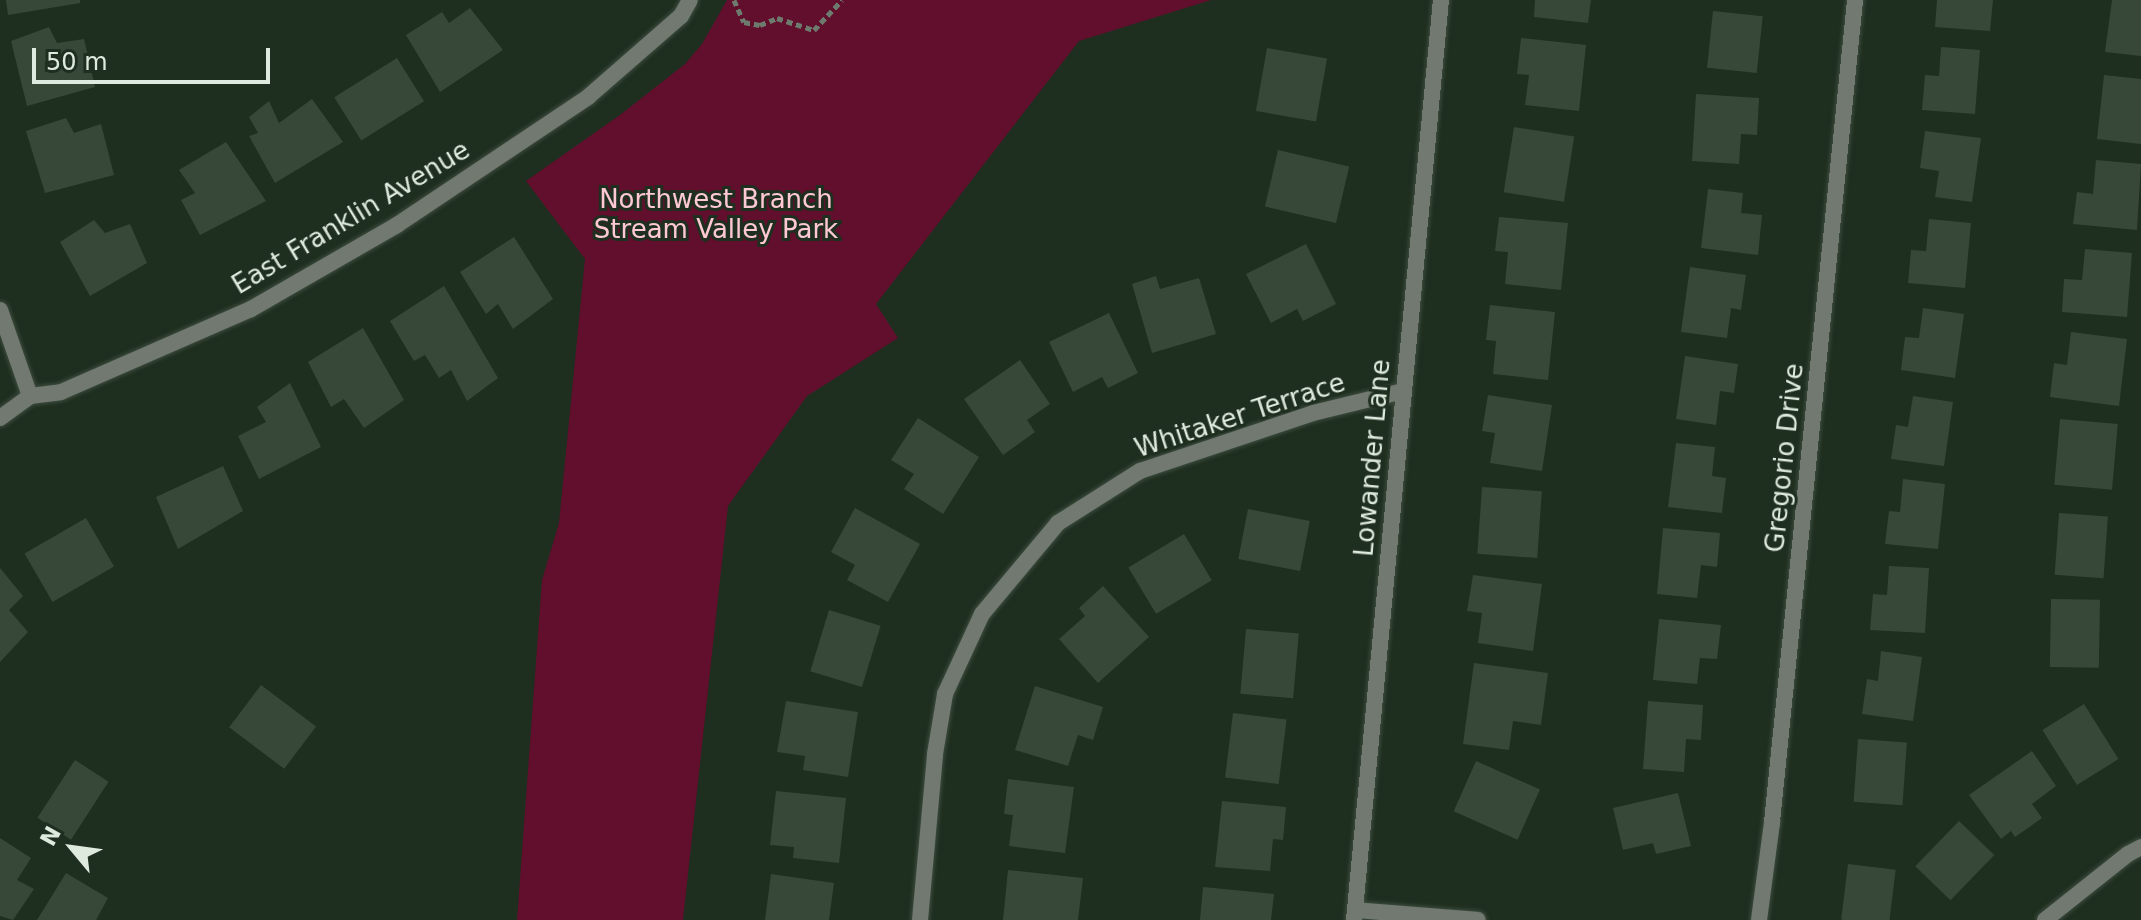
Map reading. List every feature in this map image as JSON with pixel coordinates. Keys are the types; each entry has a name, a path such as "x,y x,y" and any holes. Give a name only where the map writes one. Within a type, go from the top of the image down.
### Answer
{"street":[{"name":"East Franklin Avenue","path":"0,418 30,396 61,392 251,309 397,225 588,97 681,16 690,0"},
{"name":"Lowander Lane","path":"1354,915 1441,0"},
{"name":"Gregorio Drive","path":"1759,920 1772,822 1855,0"},
{"path":"0,310 30,396"},
{"name":"Whitaker Terrace","path":"920,920 935,754 945,694 982,614 1058,523 1140,471 1313,413 1403,391"},
{"path":"2045,920 2141,847"},
{"path":"1354,915 1478,920"}],"path":[{"path":"734,0 744,22 760,25 777,18 814,30 842,0"}],"green space":[{"name":"Northwest Branch Stream Valley Park","path":"727,0 1211,0 1079,41 876,304 898,338 807,396 728,506 683,920 517,920 542,580 559,523 585,259 526,181 620,115 685,64 702,44"}],"building":[{"path":"6,0 80,0 80,3 8,15"},
{"path":"1535,0 1591,0 1588,23 1534,17"},
{"path":"1937,0 1993,0 1990,31 1935,27"},
{"path":"2112,0 2141,0 2141,56 2105,52"},
{"path":"470,8 503,50 440,92 406,35 442,12 449,23"},
{"path":"1713,11 1763,16 1757,73 1707,68"},
{"path":"49,27 57,43 84,39 95,87 27,106 11,41"},
{"path":"1521,38 1586,45 1579,111 1525,105 1529,75 1517,74"},
{"path":"1941,47 1980,50 1975,114 1922,110 1925,75 1939,76"},
{"path":"1267,48 1327,59 1316,122 1256,111"},
{"path":"397,58 424,101 361,140 334,97"},
{"path":"2104,75 2141,79 2141,144 2097,139"},
{"path":"1696,94 1759,98 1757,135 1741,134 1739,164 1692,161"},
{"path":"312,99 343,142 275,183 249,136 258,133 249,117 269,101 279,123"},
{"path":"66,118 74,133 101,124 114,175 45,193 26,131"},
{"path":"1514,127 1574,137 1564,202 1504,192"},
{"path":"1925,131 1981,138 1972,202 1935,197 1939,171 1920,168"},
{"path":"226,142 266,201 200,235 181,200 195,193 179,170"},
{"path":"1278,150 1349,166 1336,223 1265,207"},
{"path":"2096,160 2141,164 2137,230 2073,224 2077,192 2093,194"},
{"path":"1708,189 1743,193 1741,213 1762,215 1758,255 1701,248"},
{"path":"1499,217 1568,223 1561,290 1505,284 1508,252 1495,251"},
{"path":"1929,219 1971,223 1965,288 1908,283 1911,250 1926,251"},
{"path":"94,220 105,233 130,224 147,263 90,296 60,242"},
{"path":"514,237 553,299 513,329 498,304 486,314 460,272"},
{"path":"1306,244 1336,304 1303,321 1297,309 1271,323 1246,274"},
{"path":"2085,249 2132,253 2127,317 2062,312 2064,279 2082,280"},
{"path":"1690,267 1746,275 1741,310 1731,308 1727,338 1681,332"},
{"path":"1156,276 1160,289 1199,278 1216,334 1152,353 1132,284"},
{"path":"444,286 498,378 467,401 451,370 439,378 425,355 414,361 390,321"},
{"path":"1490,305 1555,312 1548,380 1493,374 1496,341 1486,340"},
{"path":"1923,308 1964,314 1955,378 1901,370 1905,337 1919,338"},
{"path":"1109,313 1138,373 1108,388 1102,377 1073,392 1049,342"},
{"path":"363,328 404,400 364,428 344,399 331,407 308,362"},
{"path":"2071,332 2127,339 2119,406 2050,397 2054,363 2067,365"},
{"path":"1685,356 1738,364 1734,393 1720,391 1716,425 1676,419"},
{"path":"1020,360 1050,404 1027,420 1035,432 1003,455 964,399"},
{"path":"290,383 321,447 259,479 238,436 266,422 257,407"},
{"path":"1488,395 1552,405 1542,471 1490,463 1495,433 1482,431"},
{"path":"1913,396 1953,402 1944,466 1891,459 1896,425 1908,427"},
{"path":"918,418 979,457 943,514 904,489 914,474 891,460"},
{"path":"2060,419 2118,424 2112,490 2054,485"},
{"path":"1676,443 1715,447 1712,476 1726,478 1722,513 1668,507"},
{"path":"223,466 243,511 178,549 156,497"},
{"path":"1903,479 1945,484 1938,549 1885,544 1889,511 1900,512"},
{"path":"1482,487 1542,491 1537,558 1477,554"},
{"path":"855,508 920,544 888,602 847,580 855,565 831,552"},
{"path":"1248,509 1310,521 1300,571 1238,559"},
{"path":"2059,513 2108,516 2104,578 2055,575"},
{"path":"86,518 114,566 53,602 25,554"},
{"path":"1663,528 1720,533 1717,567 1701,565 1697,598 1657,594"},
{"path":"1184,534 1212,580 1156,614 1128,567"},
{"path":"1889,566 1929,568 1925,633 1870,630 1873,594 1887,595"},
{"path":"0,568 23,596 9,610 28,632 0,662"},
{"path":"1473,575 1542,584 1533,651 1478,643 1482,613 1467,611"},
{"path":"1103,586 1149,637 1098,683 1059,639 1085,616 1079,608"},
{"path":"2051,599 2100,600 2099,668 2050,667"},
{"path":"829,610 881,626 862,687 810,671"},
{"path":"1659,619 1721,625 1717,659 1700,658 1697,684 1653,680"},
{"path":"1246,629 1299,634 1293,698 1240,694"},
{"path":"1881,651 1922,657 1913,721 1862,714 1867,679 1878,681"},
{"path":"1474,663 1548,673 1541,725 1513,721 1509,750 1463,744"},
{"path":"261,685 316,727 284,769 229,727"},
{"path":"1035,686 1103,707 1093,740 1078,735 1068,766 1015,750"},
{"path":"786,701 858,712 848,777 803,770 805,756 777,752"},
{"path":"1648,701 1703,705 1701,740 1686,739 1684,772 1643,769"},
{"path":"2084,704 2118,759 2077,785 2042,730"},
{"path":"1233,713 1287,720 1279,784 1225,778"},
{"path":"1858,739 1907,742 1902,805 1854,802"},
{"path":"2032,751 2056,786 2032,804 2042,818 2015,837 2011,831 2001,839 1969,795"},
{"path":"75,760 109,782 71,840 37,818"},
{"path":"1476,761 1540,789 1518,840 1454,811"},
{"path":"1008,779 1074,787 1065,853 1009,846 1013,815 1004,814"},
{"path":"776,791 846,798 839,863 793,858 794,847 770,845"},
{"path":"1678,793 1691,846 1656,854 1653,843 1623,850 1613,808"},
{"path":"1222,801 1286,807 1283,840 1273,839 1270,871 1215,867"},
{"path":"1959,821 1994,855 1950,900 1915,866"},
{"path":"0,838 31,858 17,880 34,889 13,920 0,916"},
{"path":"1848,864 1896,870 1889,920 1841,920"},
{"path":"1008,870 1083,878 1078,920 1003,920"},
{"path":"66,873 108,898 96,920 37,920"},
{"path":"771,874 834,883 829,920 765,920"},
{"path":"1203,887 1274,894 1271,920 1200,920"}]}
